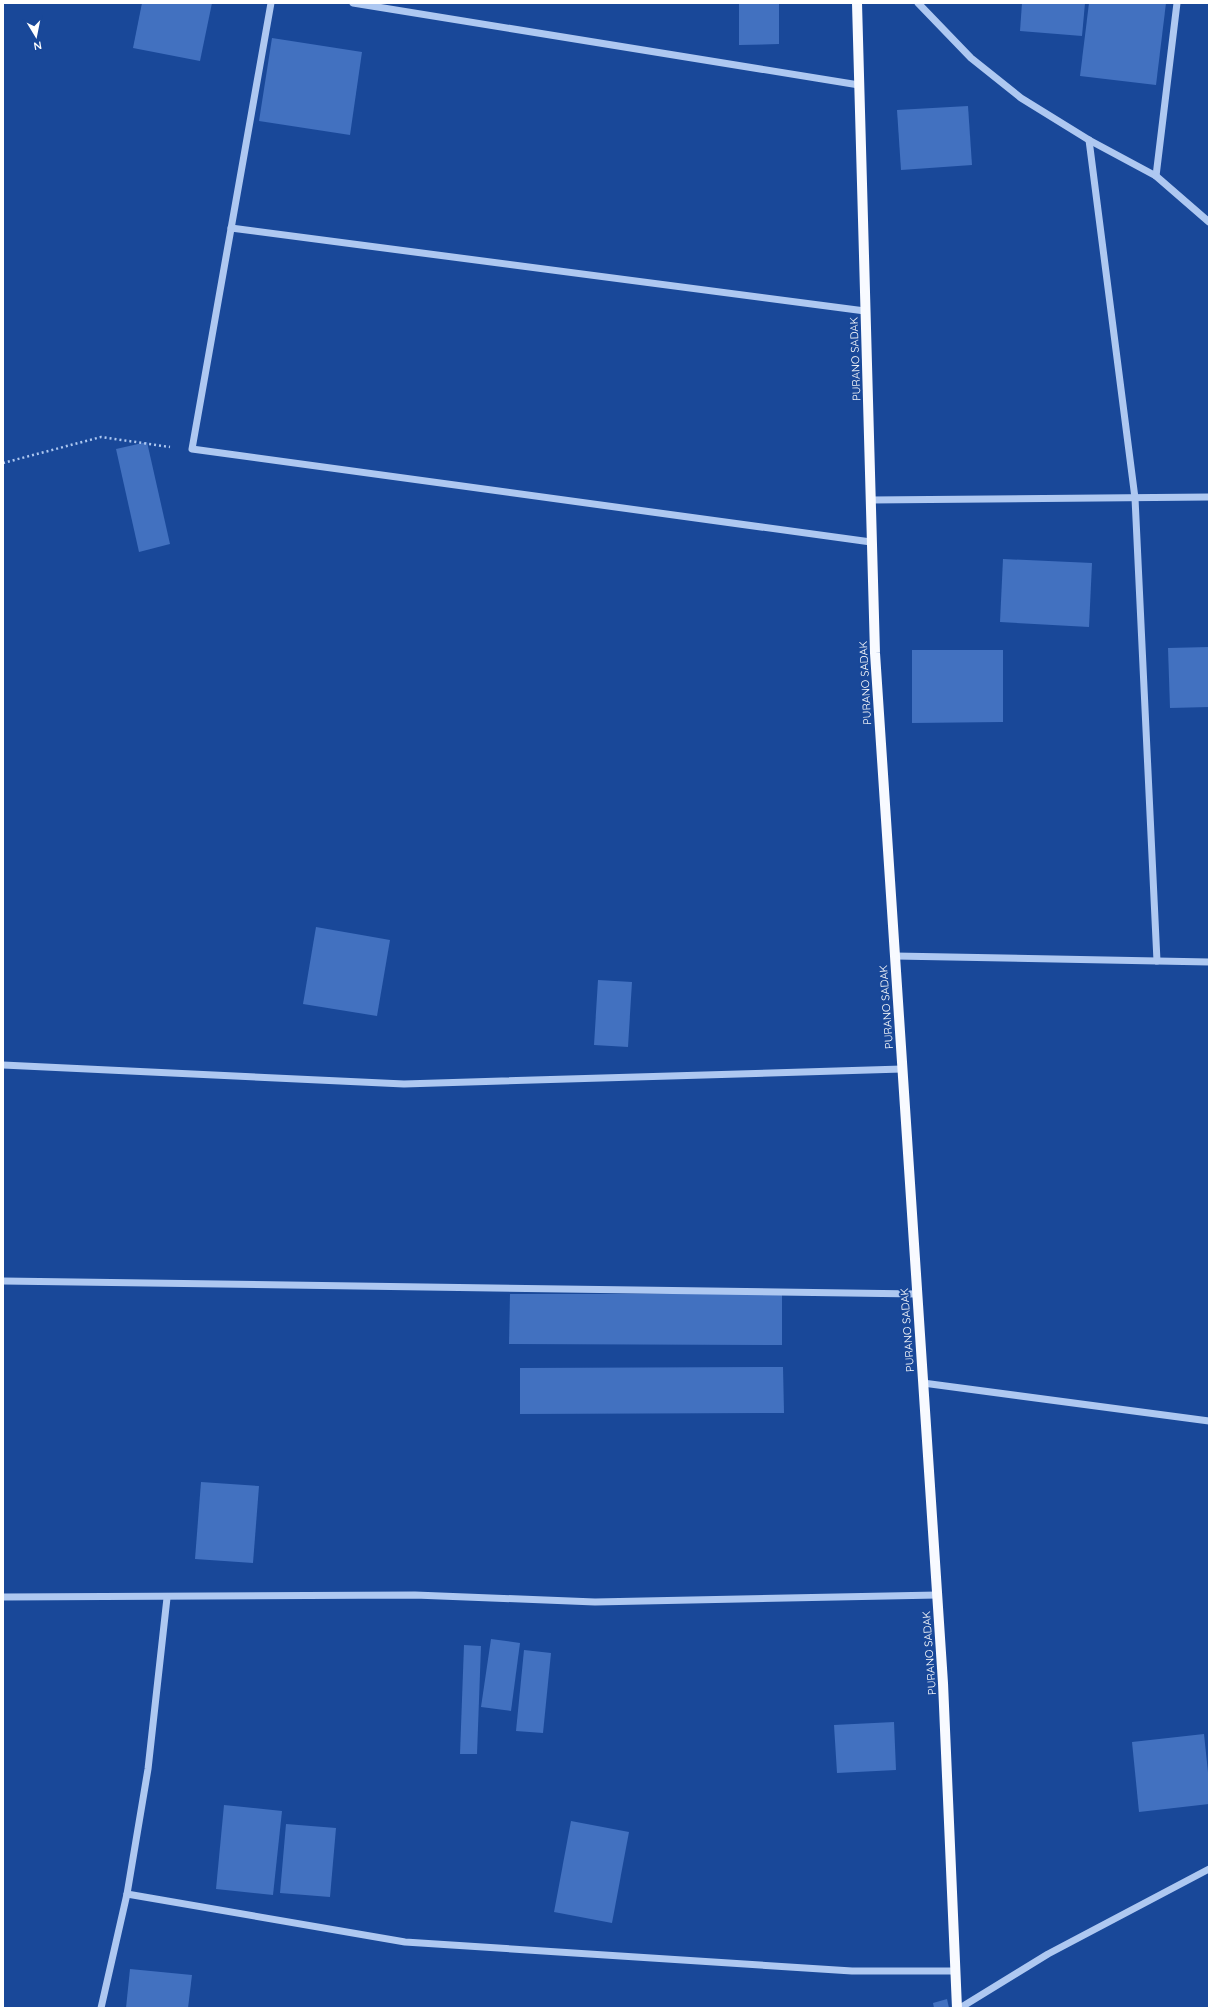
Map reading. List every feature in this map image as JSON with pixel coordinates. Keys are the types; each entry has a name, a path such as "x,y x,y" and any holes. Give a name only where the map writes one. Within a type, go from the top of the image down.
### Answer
{"main road":[{"name":"PURANO SADAK","path":"857,3 875,653 943,1683 957,2008"}],"street":[{"path":"271,3 192,450 871,542"},
{"path":"353,3 859,85"},
{"path":"918,3 970,58 1021,98 1089,140 1156,176 1209,222"},
{"path":"1156,176 1177,3"},
{"path":"1089,140 1135,498 1157,961"},
{"path":"231,228 865,311"},
{"path":"870,500 1209,497"},
{"path":"895,956 1209,962"},
{"path":"3,1065 404,1084 902,1069"},
{"path":"3,1281 917,1294"},
{"path":"923,1383 1209,1421"},
{"path":"3,1598 415,1595 595,1602 937,1595"},
{"path":"101,2008 127,1894 148,1769 167,1598"},
{"path":"960,2008 1048,1954 1209,1869"},
{"path":"127,1894 406,1942 852,1971 955,1971"}],"path":[{"path":"3,463 101,437 192,450"}],"building":[{"path":"142,3 212,3 200,61 133,48"},
{"path":"739,3 779,3 779,44 739,45"},
{"path":"1022,3 1085,3 1082,36 1020,31"},
{"path":"1089,3 1166,3 1156,85 1080,76"},
{"path":"272,38 362,52 350,135 259,121"},
{"path":"968,106 972,165 901,170 897,110"},
{"path":"147,442 170,544 139,552 116,449"},
{"path":"1003,559 1092,563 1089,627 1000,622"},
{"path":"1209,647 1209,707 1170,708 1168,648"},
{"path":"912,650 1003,650 1003,722 912,723"},
{"path":"316,927 390,940 377,1016 303,1004"},
{"path":"598,980 632,982 628,1047 594,1045"},
{"path":"510,1294 782,1294 782,1345 509,1344"},
{"path":"783,1367 784,1413 520,1414 520,1368"},
{"path":"201,1482 259,1486 253,1563 195,1559"},
{"path":"491,1639 520,1643 511,1711 481,1707"},
{"path":"464,1645 481,1646 477,1754 460,1754"},
{"path":"524,1650 551,1653 543,1733 516,1731"},
{"path":"894,1722 896,1770 837,1773 834,1725"},
{"path":"1204,1734 1209,1782 1209,1804 1139,1812 1132,1742"},
{"path":"224,1805 282,1811 273,1895 216,1889"},
{"path":"571,1821 629,1832 612,1923 554,1912"},
{"path":"286,1824 336,1828 330,1897 280,1893"},
{"path":"130,1969 192,1975 188,2008 126,2008"},
{"path":"947,1999 949,2008 934,2008 933,2003"}]}
